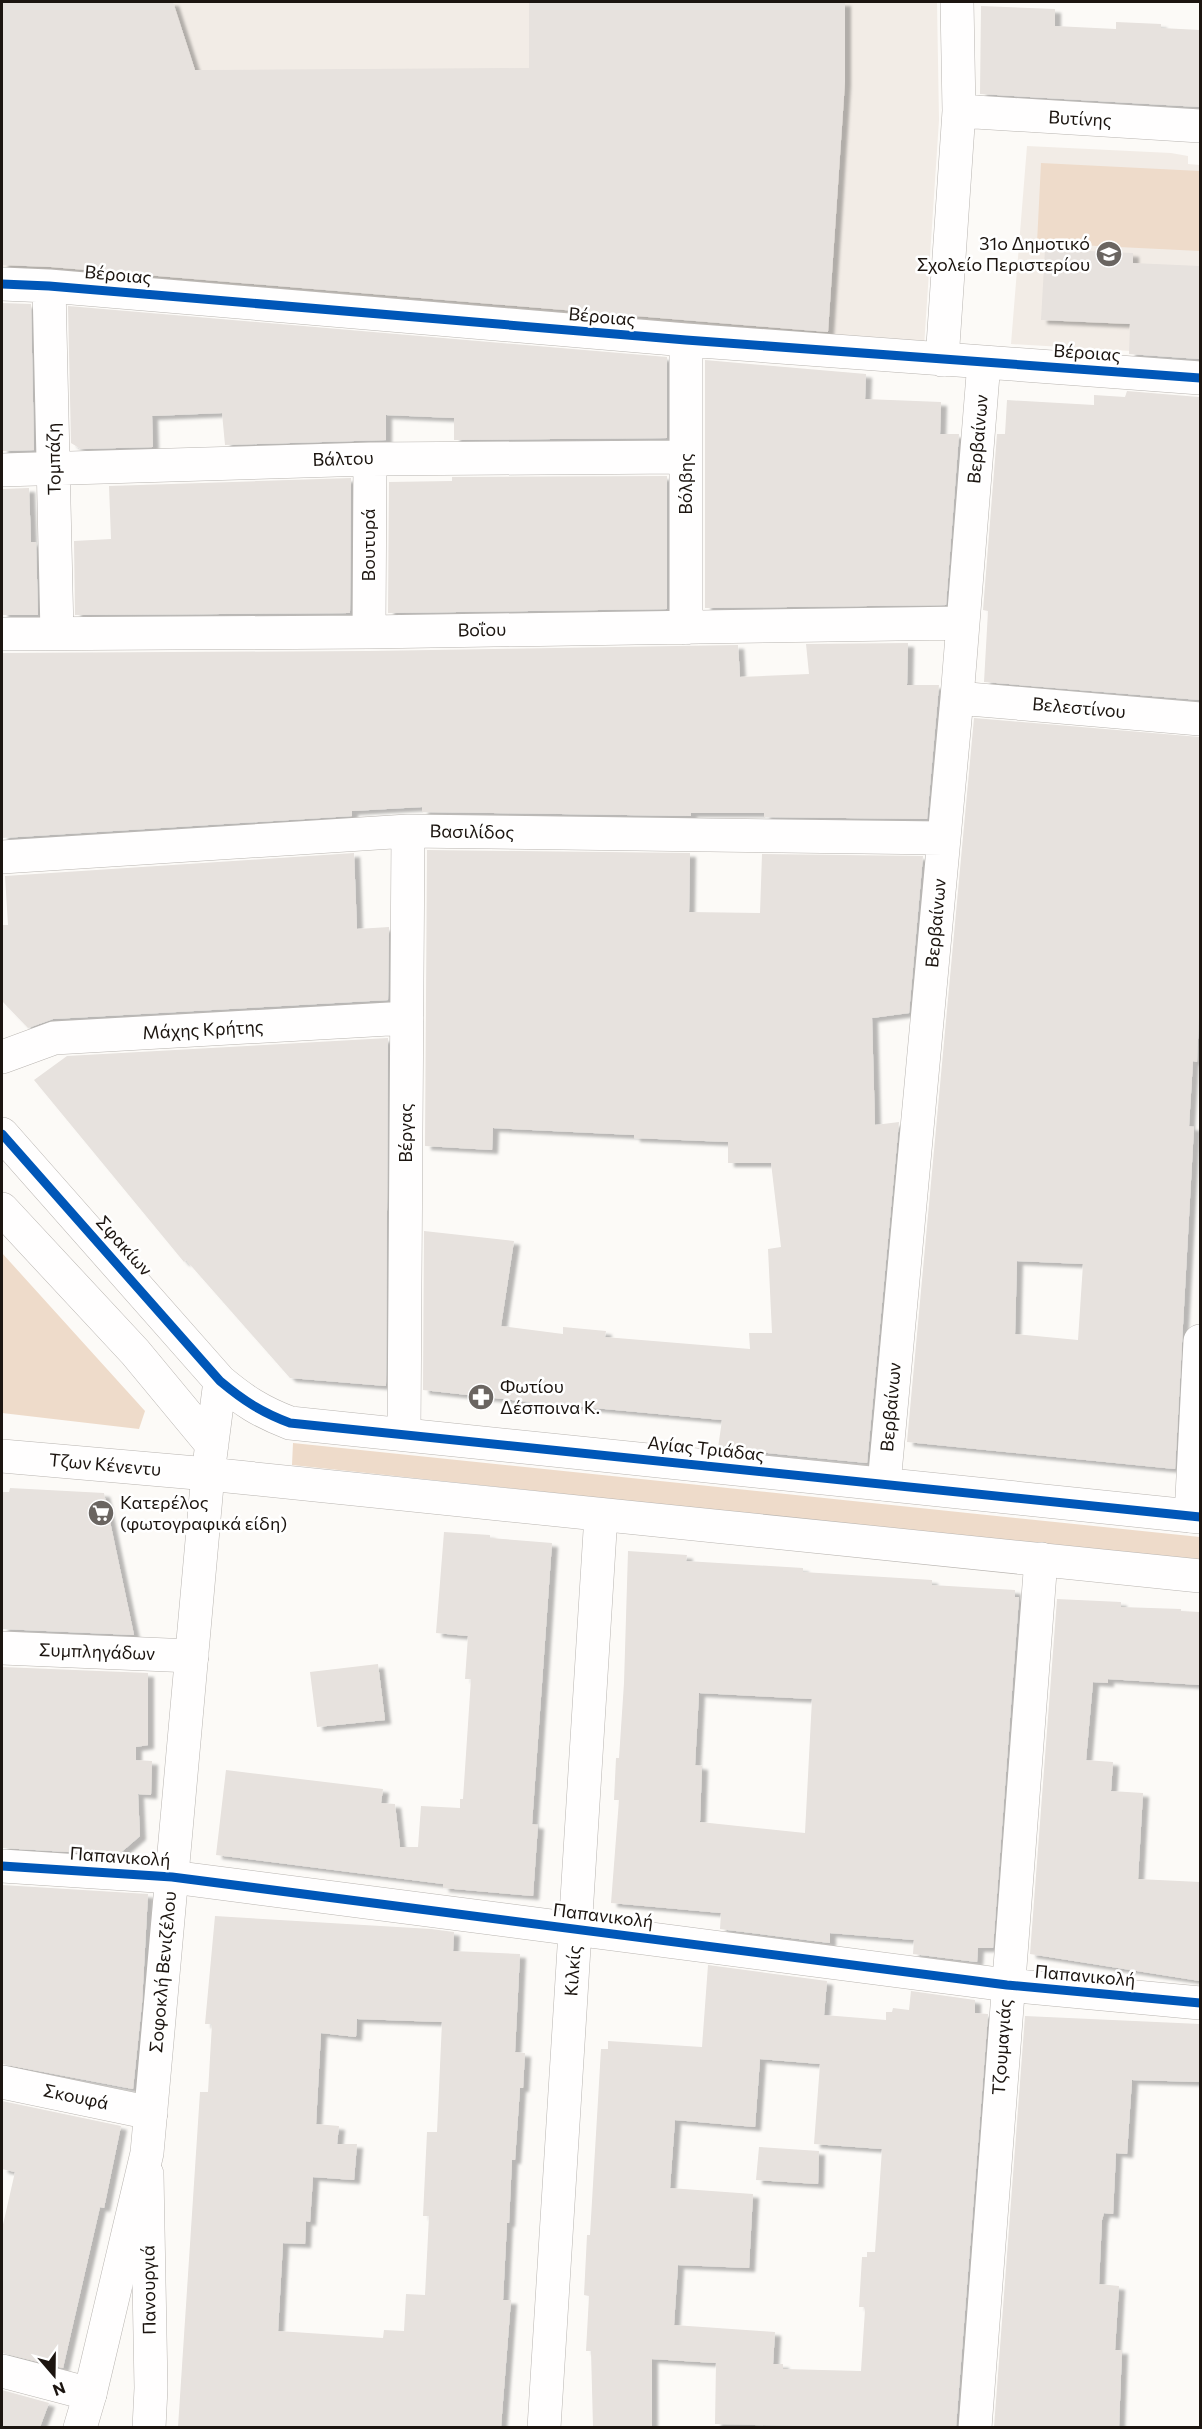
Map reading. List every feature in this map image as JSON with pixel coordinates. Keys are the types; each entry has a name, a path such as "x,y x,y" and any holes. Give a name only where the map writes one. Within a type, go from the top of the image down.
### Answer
{"street":[{"path":"942,360 959,111 957,2"},
{"name":"Βυτίνης","path":"959,111 1200,126"},
{"name":"Βέροιας","path":"2,284 49,286 686,340 1200,378"},
{"name":"Τομπάζη","path":"49,286 57,633"},
{"name":"Βόλβης","path":"686,340 686,628"},
{"name":"Βερβαίνων","path":"884,1484 957,698 984,363"},
{"name":"Βάλτου","path":"2,470 370,459 686,457"},
{"name":"Βουτυρά","path":"369,632 370,459"},
{"name":"Βοΐου","path":"2,634 369,632 963,623"},
{"name":"Βελεστίνου","path":"957,698 1200,719"},
{"name":"Βασιλίδος","path":"2,857 408,831 943,838"},
{"name":"Βέργας","path":"404,1434 408,831"},
{"name":"Μάχης Κρήτης","path":"2,1057 54,1038 407,1018"},
{"name":"Σφακίων","path":"2,1134 220,1381"},
{"path":"2,1209 135,1352 210,1459 601,1515 1200,1576"},
{"path":"1196,1516 1200,1341"},
{"path":"210,1459 220,1381"},
{"name":"Αγίας Τριάδας","path":"220,1381 249,1405 265,1414 290,1423 1196,1516"},
{"name":"Τζων Κένεντυ","path":"2,1456 210,1459"},
{"name":"Σοφοκλή Βενιζέλου","path":"80,2427 90,2394 147,2153 210,1459"},
{"name":"Κιλκίς","path":"544,2427 601,1515"},
{"name":"Τζουμαγιάς","path":"975,2427 1041,1559"},
{"name":"Συμπληγάδων","path":"2,1648 192,1656"},
{"name":"Παπανικολή","path":"2,1866 172,1877 1007,1985 1200,2003"},
{"name":"Σκουφά","path":"2,2082 151,2113"},
{"name":"Πανουργιά","path":"147,2153 151,2388 149,2427"},
{"path":"2,2371 90,2394"}],"shaded area":[{"path":"2,2 937,2 939,120 924,347 2,271"},
{"name":"31ο Δημοτικό Σχολείο Περιστερίου","path":"1027,146 1171,153 1188,156 1188,164 1200,165 1200,355 1011,344"},
{"path":"1041,163 1200,171 1200,251 1037,243"},
{"path":"2,1253 145,1411 139,1429 2,1413"},
{"path":"293,1443 1200,1537 1200,1562 292,1465"}],"building":[{"path":"2,2 173,2 195,70 529,68 529,2 845,2 845,82 828,332 51,267 2,265"},
{"path":"981,6 1055,9 1055,26 1116,29 1116,22 1161,24 1161,28 1200,30 1200,107 980,94"},
{"path":"1045,249 1133,253 1133,263 1200,266 1200,359 1129,354 1130,324 1041,320"},
{"path":"2,303 31,304 34,450 2,451"},
{"path":"68,306 667,357 667,438 454,440 454,418 386,415 386,440 225,445 222,413 152,416 153,447 81,449 71,443"},
{"path":"705,360 866,374 865,399 941,402 940,434 959,434 946,605 705,608"},
{"path":"1127,391 1199,397 1200,700 984,682 988,611 983,610 997,434 1005,434 1007,400 1094,405 1094,395 1125,397"},
{"path":"667,476 667,609 388,613 389,482 452,481 452,477"},
{"path":"351,478 350,613 75,615 74,541 111,539 109,486"},
{"path":"29,488 31,542 36,542 38,615 2,615 2,489"},
{"path":"908,643 907,685 939,685 927,819 764,817 764,813 691,813 691,816 422,812 422,807 352,811 352,816 2,838 2,653 369,651 738,645 740,677 809,674 806,644"},
{"path":"974,718 1200,737 1200,994 1197,1062 1193,1061 1189,1126 1194,1127 1175,1469 907,1442","holes":["1017,1261 1083,1264 1078,1340 1015,1334"]},
{"path":"427,850 690,853 689,912 760,913 762,854 923,856 909,1013 872,1018 875,1125 899,1122 867,1463 718,1448 722,1420 423,1390 424,1231 514,1241 501,1326 563,1334 563,1327 606,1331 605,1337 750,1349 749,1333 772,1333 768,1249 781,1247 771,1163 728,1163 728,1142 493,1128 492,1150 425,1146"},
{"path":"354,853 357,929 389,927 388,1000 53,1019 28,1028 2,1001 2,925 8,925 5,876"},
{"path":"388,1038 386,1386 290,1378 186,1260 184,1262 34,1080 67,1056"},
{"path":"10,1488 104,1493 134,1635 2,1629 2,1492 9,1492"},
{"path":"444,1532 552,1543 532,1824 538,1825 533,1896 443,1888 443,1884 216,1855 226,1770 383,1789 381,1803 395,1804 400,1847 418,1847 421,1806 460,1808 460,1799 463,1799 471,1679 465,1679 468,1636 436,1633"},
{"path":"628,1551 687,1555 686,1561 803,1568 803,1572 932,1580 932,1585 1015,1590 1015,1597 1019,1597 993,1948 978,1948 977,1962 913,1954 914,1940 830,1933 830,1943 720,1929 721,1913 611,1903 619,1800 614,1800 616,1758 619,1758","holes":["699,1693 812,1699 805,1833 700,1822 702,1766 695,1765"]},
{"path":"1057,1599 1121,1602 1121,1607 1200,1612 1200,1685 1108,1679 1108,1683 1093,1682 1086,1760 1113,1762 1111,1791 1143,1793 1138,1879 1200,1882 1200,1981 1030,1954"},
{"path":"378,1664 385,1720 317,1727 310,1672"},
{"path":"2,1667 148,1673 148,1745 136,1747 136,1760 152,1761 151,1795 138,1794 140,1836 118,1855 2,1848"},
{"path":"2,1885 148,1894 142,2003 133,2089 2,2064"},
{"path":"215,1916 431,1929 454,1932 453,1951 520,1954 515,2052 525,2053 515,2160 512,2160 509,2223 507,2223 503,2300 511,2300 501,2427 178,2427 200,2092 208,2092 212,2024 205,2024","holes":["357,2019 442,2022 437,2132 427,2132 423,2216 429,2216 425,2295 406,2294 404,2331 384,2330 383,2338 278,2331 283,2243 305,2244 306,2221 310,2222 313,2177 354,2180 357,2144 337,2144 339,2126 316,2124 321,2033 356,2037"]},
{"path":"708,1965 827,1981 824,2015 886,2020 886,2012 892,2012 893,2008 909,2010 911,1991 975,2000 975,2013 988,2014 956,2427 715,2424 716,2363 652,2359 652,2427 593,2427 591,2351 586,2351 589,2296 584,2295 587,2235 590,2235 601,2049 608,2049 608,2041 702,2047","holes":["760,2059 820,2064 814,2144 882,2149 875,2252 867,2252 867,2257 862,2257 859,2307 864,2307 865,2310 861,2371 783,2369 783,2364 773,2364 775,2332 674,2325 678,2265 749,2268 753,2194 670,2188 675,2120 755,2127"]},
{"path":"1025,2016 1200,2024 1200,2082 1132,2080 1127,2154 1116,2153 1113,2214 1104,2213 1102,2220 1099,2284 1119,2286 1115,2350 1122,2350 1119,2427 994,2427"},
{"path":"2,2101 121,2126 104,2208 100,2207 63,2368 2,2353 2,2229 15,2172 2,2169"},
{"path":"759,2147 819,2151 818,2184 756,2180"},
{"path":"2,2390 49,2403 40,2427 2,2427"}],"cycle path":[{"path":"2,284 49,286 686,340 1200,378"},
{"path":"2,1134 220,1381 253,1405 290,1423 1200,1517"},
{"path":"2,1866 172,1877 1007,1985 1200,2003"}],"place":[{"name":"31ο Δημοτικό Σχολείο Περιστερίου","path":"1109,254"},
{"name":"Φωτίου Δέσποινα Κ.","path":"481,1397"},
{"name":"Κατερέλος (φωτογραφικά είδη)","path":"101,1513"}]}
